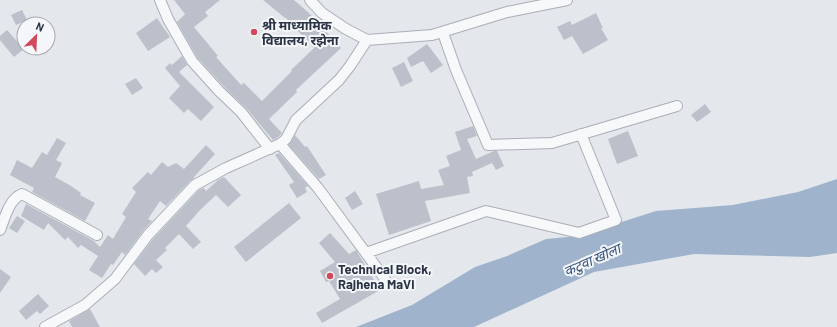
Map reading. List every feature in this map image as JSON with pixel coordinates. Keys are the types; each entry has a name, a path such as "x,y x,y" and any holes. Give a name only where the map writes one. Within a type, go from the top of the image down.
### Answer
{"street":[{"path":"160,0 168,19 192,61 218,91 241,112 270,149"},
{"path":"310,0 322,13 346,29 367,40 443,33 507,12 567,0"},
{"path":"443,33 456,70 488,145 552,143 677,106"},
{"path":"45,327 85,305 115,279 148,235 195,185 226,168 280,144 286,139 296,120 323,96 343,75 367,40"},
{"path":"366,254 486,211 579,233 616,220 581,134"},
{"path":"280,144 318,188 385,278"},
{"path":"0,230 12,202 16,196 22,194 97,235"}],"water":[{"name":"कटुवा खोला","path":"837,179 837,253 810,257 694,254 594,272 474,327 356,327 412,305 475,267 507,256 546,239 578,236 656,211 733,205 798,192"}],"building":[{"path":"174,0 220,0 205,12 208,16 194,27 218,56 216,57 241,85 244,83 262,101 314,48 286,18 263,0 294,0 309,13 341,48 296,90 297,92 269,119 282,133 273,140 246,108 227,90 197,57 177,22 185,14"},
{"path":"22,10 25,16 16,16 16,25 11,15"},
{"path":"596,13 603,28 601,28 608,40 583,54 572,36 564,40 557,27 570,21 572,25"},
{"path":"157,18 170,37 148,51 136,33"},
{"path":"7,30 16,40 16,55 14,57 0,40 0,36"},
{"path":"427,44 443,65 431,73 423,61 411,67 407,58"},
{"path":"182,56 187,65 179,72 214,107 201,121 188,109 184,113 169,98 180,86 165,68 170,63 172,65"},
{"path":"404,62 413,81 401,87 392,68"},
{"path":"136,78 143,88 132,95 125,84"},
{"path":"705,104 711,112 697,122 691,115"},
{"path":"473,126 477,136 467,139 476,159 497,151 504,166 496,170 492,163 472,172 473,176 467,177 470,193 425,201 431,221 389,235 376,194 419,181 421,189 444,185 438,170 450,166 446,156 461,150 455,132"},
{"path":"628,131 638,156 617,164 608,139"},
{"path":"295,135 305,147 307,146 326,175 319,179 289,145"},
{"path":"57,138 66,143 56,160 62,163 55,177 81,193 80,195 95,203 85,221 32,192 34,188 10,175 17,160 32,168 42,152 47,155"},
{"path":"206,145 215,154 166,206 160,201 148,219 152,221 125,255 122,252 113,265 111,264 102,278 89,270 98,256 81,245 78,248 68,237 65,240 48,223 44,230 21,216 26,204 94,241 100,247 108,235 113,239 126,217 122,214 136,192 132,188 148,172 151,175 162,162 168,167 176,163 184,169"},
{"path":"279,153 308,186 305,188 307,192 297,198 289,185 294,182 275,155"},
{"path":"224,177 241,195 228,207 216,195 186,226 201,242 193,249 179,234 165,248 167,250 156,260 163,267 156,273 152,269 145,276 134,264 153,239 199,190 204,188 206,191 218,180"},
{"path":"355,191 363,204 352,210 345,198"},
{"path":"289,203 301,218 246,262 234,247"},
{"path":"17,216 25,221 17,233 9,228"},
{"path":"330,233 349,254 356,250 380,290 322,323 316,313 340,299 329,281 326,282 320,271 335,262 319,243"},
{"path":"0,269 11,277 0,293"},
{"path":"38,294 49,306 40,314 37,311 26,320 19,311"},
{"path":"90,309 100,327 72,327 69,321"}],"place":[{"name":"श्री माध्यामिक विद्यालय, रझेना","path":"254,32"},
{"name":"Technical Block, Rajhena MaVi","path":"330,276"}]}
